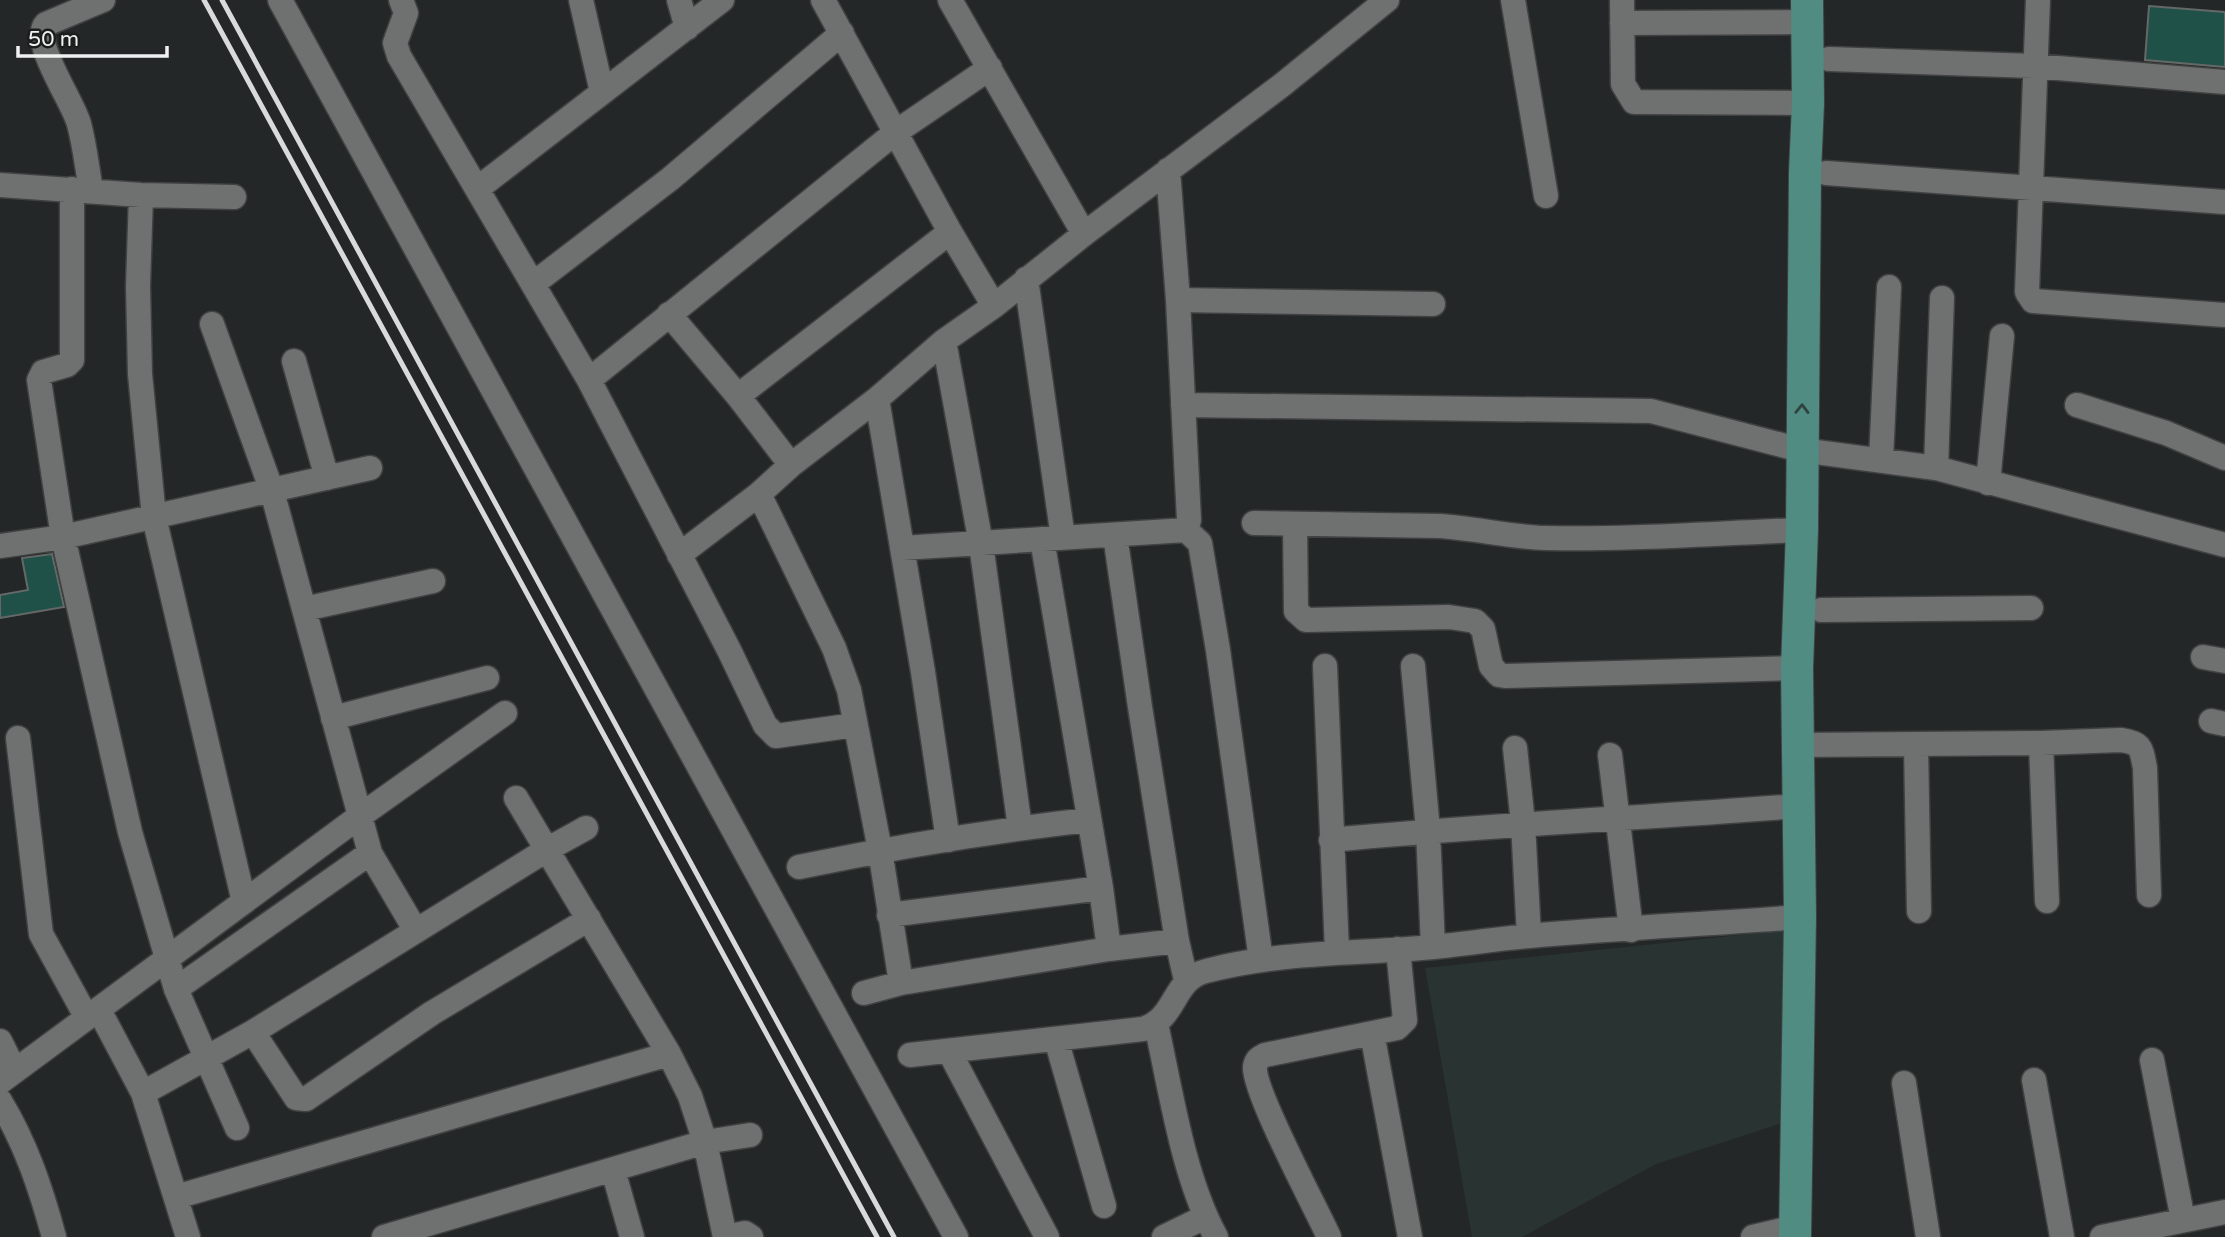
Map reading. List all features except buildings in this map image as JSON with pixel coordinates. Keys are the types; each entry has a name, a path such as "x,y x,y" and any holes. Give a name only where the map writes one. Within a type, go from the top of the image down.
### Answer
{"main road":[{"path":"1802,1234 1820,918 1808,745 1797,668 1802,530 1812,452 1829,59 1814,7"},
{"path":"1802,1234 1798,806 1808,745 1821,610 1812,452 1808,103 1814,7"}],"street":[{"path":"103,0 42,28 41,35 48,57 79,124 81,189 72,360 67,365 43,372 39,380 63,537 130,832 176,989 237,1128"},
{"path":"280,0 956,1237"},
{"path":"401,0 406,13 395,43 399,56 589,380 771,732 776,736 855,725"},
{"path":"580,0 602,92"},
{"path":"679,0 687,28"},
{"path":"477,189 722,0"},
{"path":"823,0 950,232 994,306"},
{"path":"950,0 1084,234"},
{"path":"680,555 877,399 944,341 994,306 1084,234 1282,85 1387,0"},
{"path":"1513,0 1546,196"},
{"path":"2038,0 2027,292 2033,301 2225,315"},
{"path":"1808,103 1634,102 1623,83 1622,12 1814,7"},
{"path":"533,284 670,179 842,33"},
{"path":"1829,59 2034,66 2225,82"},
{"path":"589,380 896,132 990,68"},
{"path":"1168,170 1178,300 1189,520 1186,530"},
{"path":"1826,173 2225,202"},
{"path":"0,185 141,195 234,197"},
{"path":"141,195 138,286 140,374 154,517 244,902"},
{"path":"738,396 950,232"},
{"path":"1026,279 1052,539 1088,820 1109,949"},
{"path":"1881,460 1889,287"},
{"path":"1936,468 1942,298"},
{"path":"1178,300 1433,304"},
{"path":"669,314 738,396 791,465"},
{"path":"212,324 272,491 370,853 416,931"},
{"path":"1988,483 2002,336"},
{"path":"944,341 981,544 1020,828"},
{"path":"294,361 327,478"},
{"path":"877,399 948,840"},
{"path":"1183,405 1651,411 1812,452 1936,468 2225,545"},
{"path":"2077,405 2166,433 2225,457"},
{"path":"0,546 63,537 370,468"},
{"path":"759,494 834,648 849,690 880,850 901,983"},
{"path":"1254,523 1439,526 1541,538 1593,539 1802,530"},
{"path":"1295,524 1296,611 1306,620 1449,617 1475,621 1483,629 1491,666 1499,675 1505,676 1797,668"},
{"path":"902,548 1186,530 1200,543 1218,650 1261,960"},
{"path":"1115,535 1177,941 1186,980"},
{"path":"304,609 433,581"},
{"path":"1821,610 2031,608"},
{"path":"1325,666 1337,951"},
{"path":"1413,666 1428,831 1433,947"},
{"path":"334,718 487,678"},
{"path":"0,1041 8,1076 360,816 505,713"},
{"path":"18,738 41,934 143,1093 188,1237"},
{"path":"1808,745 2121,740 2138,745 2145,768 2149,895"},
{"path":"2041,743 2047,901"},
{"path":"1916,745 1919,911"},
{"path":"1515,748 1523,823 1529,936"},
{"path":"1610,754 1631,930"},
{"path":"516,798 669,1054 690,1096 705,1142 725,1237 745,1233 751,1237"},
{"path":"1331,840 1523,823 1618,820 1798,806"},
{"path":"799,867 880,850 1088,820"},
{"path":"143,1093 253,1032 586,828"},
{"path":"176,989 370,853"},
{"path":"889,915 1101,887"},
{"path":"910,1055 1143,1029 1156,1024 1168,1012 1186,980 1206,971 1261,960 1337,951 1433,947 1529,936 1800,917"},
{"path":"253,1032 296,1098 306,1099 432,1013 589,919"},
{"path":"864,993 901,983 1109,949 1177,941"},
{"path":"1329,1237 1264,1098 1255,1067 1257,1060 1265,1055 1397,1028 1405,1020 1398,949"},
{"path":"1156,1024 1188,1165 1210,1227 1164,1237"},
{"path":"1372,1033 1410,1237"},
{"path":"1056,1039 1104,1206"},
{"path":"949,1051 1047,1237"},
{"path":"176,1197 669,1054"},
{"path":"2152,1060 2183,1220"},
{"path":"2034,1080 2062,1237"},
{"path":"1905,1083 1928,1237"},
{"path":"0,1101 24,1146 54,1237"},
{"path":"401,1235 705,1142 750,1135"},
{"path":"612,1170 631,1237"},
{"path":"2102,1237 2225,1212"},
{"path":"1753,1237 1802,1234"}],"shaded area":[{"path":"1788,930 1782,1123 1656,1164 1522,1237 1472,1237 1425,968"}],"railway":[{"path":"204,0 877,1237"},
{"path":"222,0 894,1237"}]}
